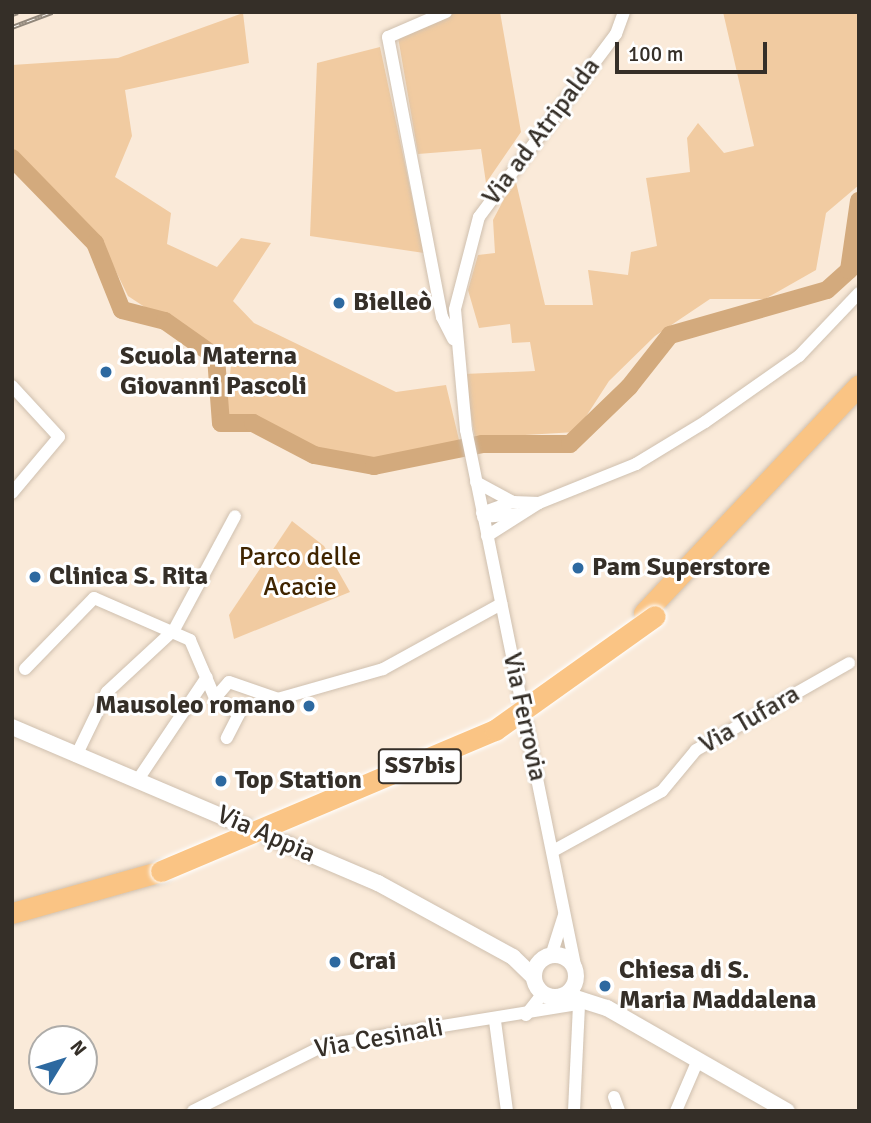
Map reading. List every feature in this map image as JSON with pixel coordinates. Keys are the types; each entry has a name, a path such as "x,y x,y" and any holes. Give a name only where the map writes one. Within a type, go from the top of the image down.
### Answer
{"highway":[{"name":"SS7bis","path":"650,614 859,385"},
{"name":"SS7bis","path":"14,910 159,866 463,733 564,674 650,614 859,401"}],"street":[{"path":"446,12 388,37 442,317 456,346"},
{"name":"Via ad Atripalda","path":"472,463 456,346 455,309 479,217 616,34 624,12"},
{"path":"487,536 539,503 600,483 705,422 799,356 859,293"},
{"path":"12,386 59,437 12,493"},
{"name":"Via Ferrovia","path":"472,463 576,974"},
{"path":"476,482 513,502"},
{"path":"483,515 513,502 539,503"},
{"path":"483,515 525,513"},
{"path":"76,756 107,692 174,630 235,516"},
{"path":"25,669 94,597 174,630 190,640 215,698 239,715 227,738"},
{"path":"215,698 229,682 278,699 336,684 407,658 501,604"},
{"name":"Via Tufara","path":"553,851 662,791 696,750 849,663"},
{"path":"137,780 207,677"},
{"name":"Via Appia","path":"12,727 378,883 513,957 534,977 543,993"},
{"path":"534,977 547,957 565,911"},
{"name":"Via Appia","path":"513,957 547,957"},
{"path":"547,957 563,957 576,974 581,1003 574,1111"},
{"path":"576,974 581,1003"},
{"path":"526,1015 543,993 581,1003 698,1060 786,1111"},
{"name":"Via Cesinali","path":"193,1111 317,1047 495,1021 581,1003"},
{"path":"495,1021 507,1111"},
{"path":"676,1111 698,1060"},
{"path":"614,1097 619,1111"}],"green space":[{"path":"453,12 500,12 521,132 486,183 481,149 418,154 398,37"},
{"path":"723,12 859,12 859,185 826,213 816,270 765,299 710,299 655,336 609,381 576,432 475,438 464,374 535,371 530,342 512,343 510,324 479,328 468,290 478,255 495,253 493,220 515,178 545,305 593,305 588,270 628,275 631,252 657,246 646,178 690,172 687,138 698,123 724,153 754,146"},
{"path":"243,13 249,63 125,90 132,136 115,177 171,213 167,244 217,267 241,238 271,243 233,301 254,323 396,392 446,385 460,444 376,461 318,453 255,419 226,418 231,364 128,296 101,241 12,155 12,65 118,58"},
{"path":"380,47 424,253 310,236 317,63"},
{"name":"Parco delle Acacie","path":"292,521 324,546 350,592 234,639 229,615"}],"waterway":[{"path":"12,158 95,243 122,310 165,321 216,357 221,423 253,423 314,455 374,466 482,444 570,444 629,387 670,335 827,290 849,270 859,201"}],"railway":[{"path":"12,14 18,12"},
{"path":"12,27 52,12"}],"place":[{"name":"Bielleò","path":"339,303"},
{"name":"Scuola Materna Giovanni Pascoli","path":"106,372"},
{"name":"Pam Superstore","path":"578,568"},
{"name":"Clinica S. Rita","path":"35,577"},
{"name":"Mausoleo romano","path":"309,706"},
{"name":"Top Station","path":"221,781"},
{"name":"Crai","path":"335,962"},
{"name":"Chiesa di S. Maria Maddalena","path":"605,986"}]}
